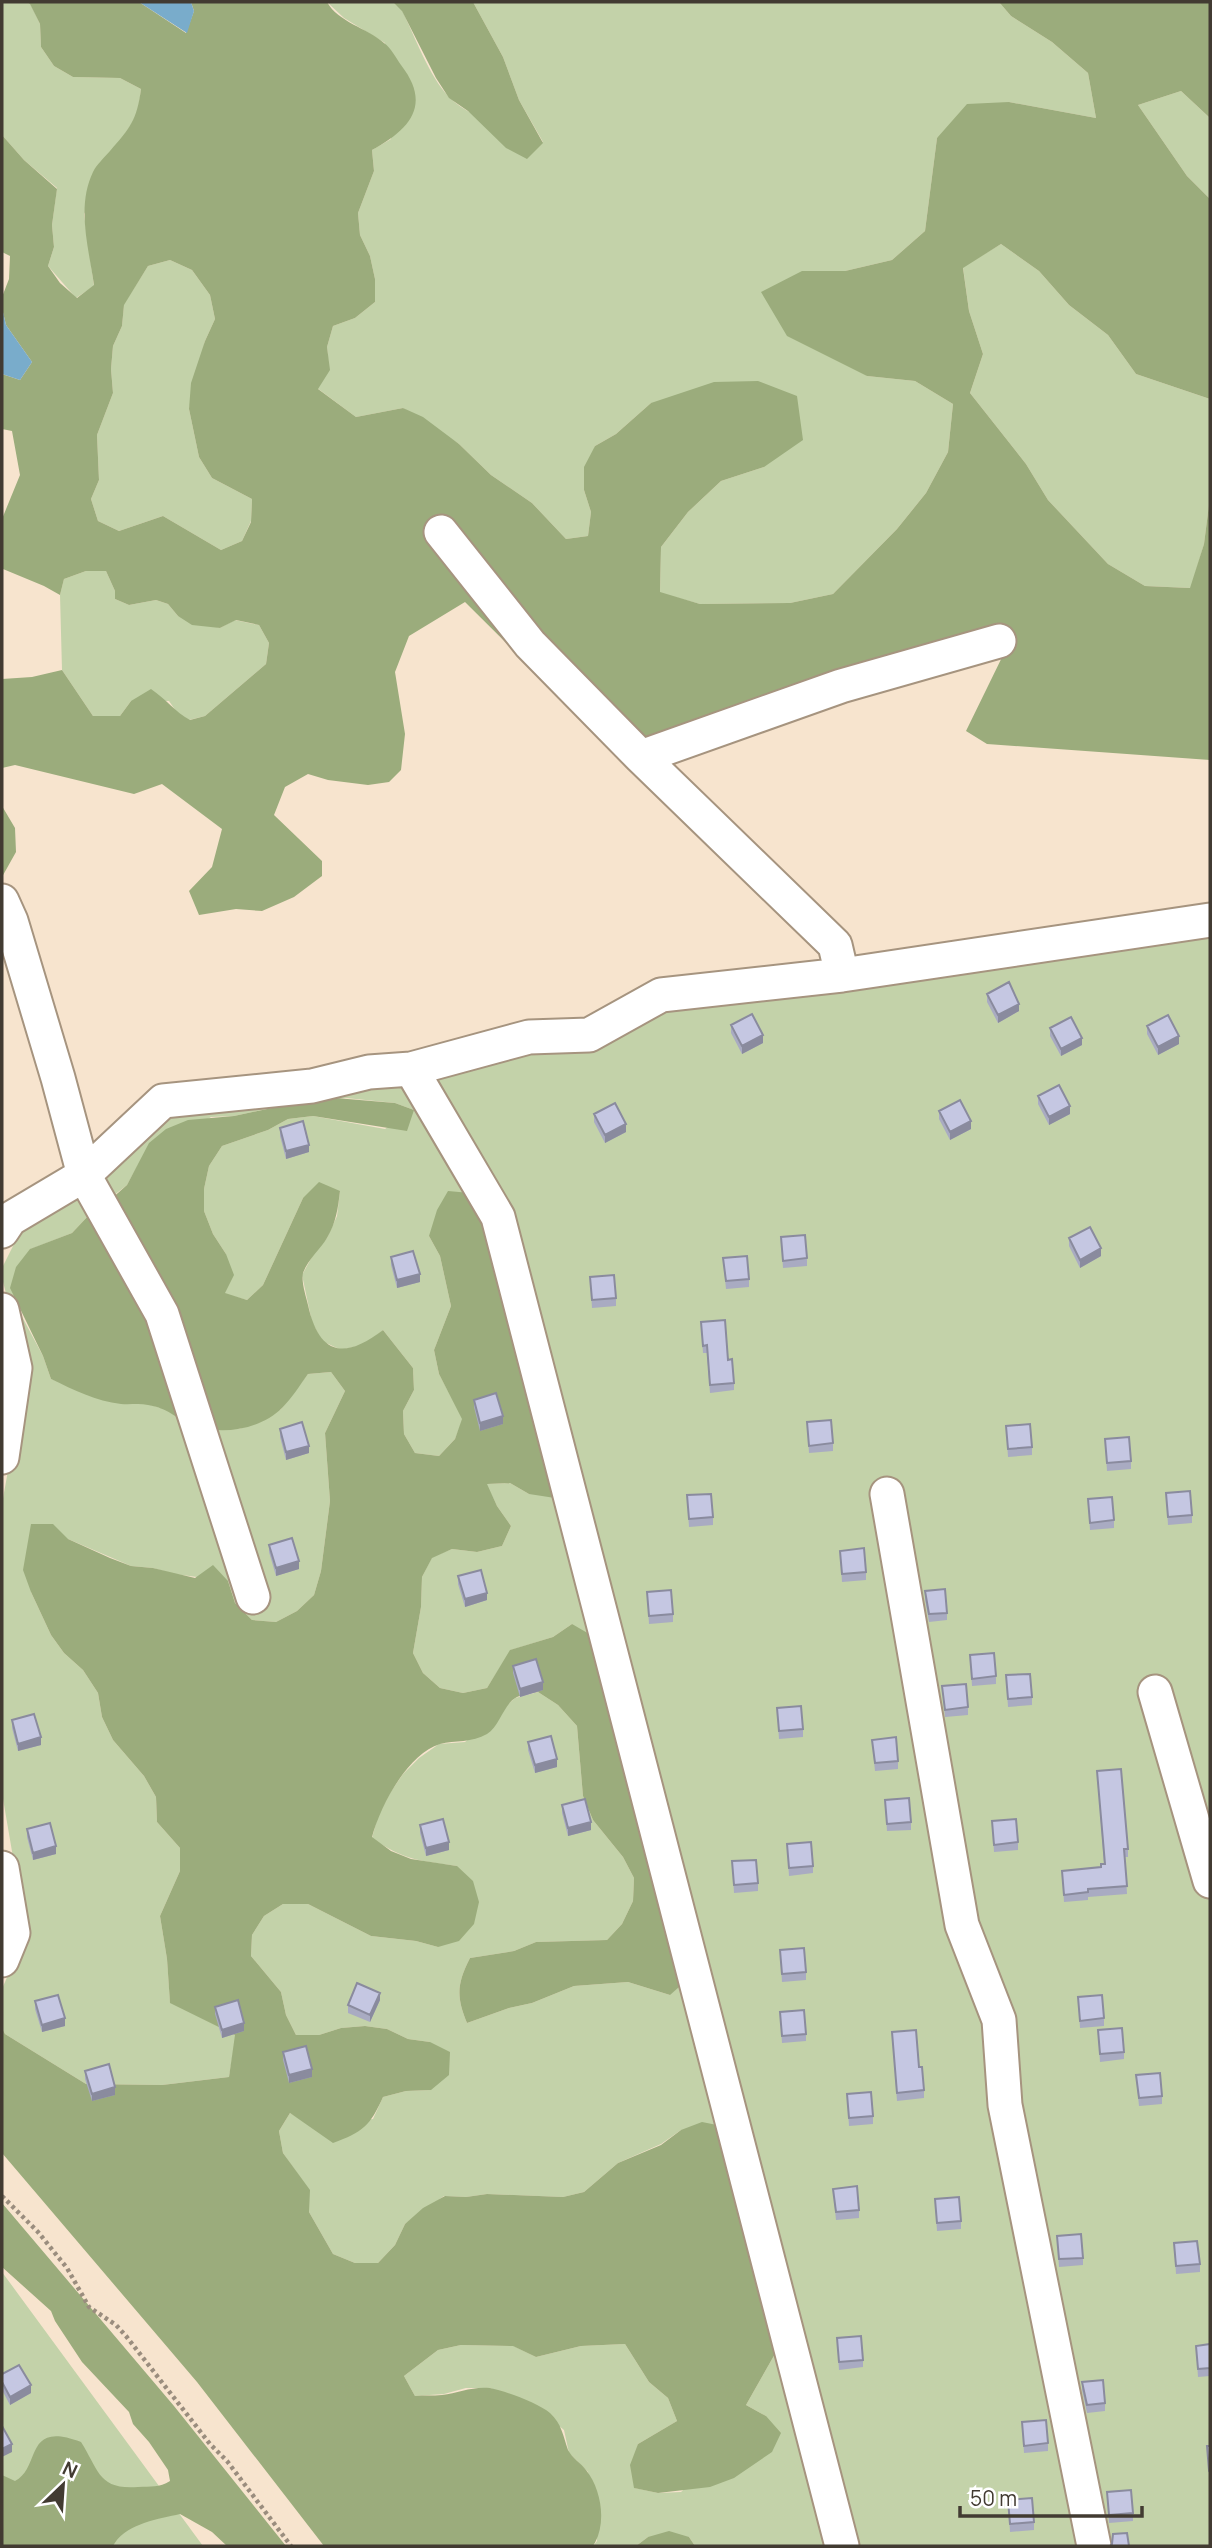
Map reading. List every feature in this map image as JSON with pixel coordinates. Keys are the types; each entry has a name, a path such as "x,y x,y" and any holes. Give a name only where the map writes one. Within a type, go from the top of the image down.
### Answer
{"lane":[{"path":"440,533 530,644 641,757 835,945 842,975"},
{"path":"641,757 841,686 999,641"},
{"path":"2,901 58,1078 84,1175 162,1314 253,1597"},
{"path":"2,1231 10,1219 84,1175 163,1101 312,1086 369,1072 411,1069 529,1037 589,1035 661,995 842,975 1210,920"},
{"path":"411,1069 498,1217 842,2546"},
{"path":"2,1310 15,1368 2,1457"},
{"path":"887,1494 962,1925 999,2020 1006,2105 1094,2546"},
{"path":"1155,1692 1210,1881"},
{"path":"2,1868 13,1933 2,1960"}],"path":[{"path":"2,2196 38,2232 67,2268 89,2307 116,2325 126,2336 210,2444 227,2461 291,2546"}],"green space":[{"path":"2,2 30,3 40,24 41,47 54,66 73,77 120,78 141,89 138,114 84,214 94,286 76,298 48,266 54,247 52,225 57,188 24,160 2,135"},
{"path":"27,2 139,2 186,33 194,11 191,2 327,2 338,15 387,45 410,79 415,92 415,104 406,124 372,150 374,171 358,213 360,235 370,256 375,279 375,302 355,318 333,326 327,347 330,370 318,389 356,417 403,408 423,417 459,444 491,475 532,503 566,539 588,536 591,512 584,490 584,467 595,446 616,434 651,403 714,382 758,381 797,396 803,440 764,467 721,481 688,512 661,547 660,592 700,604 790,603 833,594 897,529 926,493 948,452 953,404 915,381 867,376 787,336 761,292 802,271 845,271 892,260 925,231 937,138 967,104 1009,102 1096,118 1088,73 1052,42 1011,16 999,2 1210,2 1210,118 1181,91 1138,105 1187,176 1210,199 1210,399 1136,374 1108,335 1069,305 1039,271 1001,244 963,268 969,311 983,354 970,393 1026,464 1048,500 1108,564 1145,586 1190,588 1204,544 1210,497 1210,760 987,744 966,731 1009,643 620,756 465,602 409,636 395,672 405,734 401,770 389,782 368,785 328,780 308,774 285,787 274,815 322,861 322,876 294,897 262,911 236,909 199,915 189,891 212,867 222,829 162,784 134,794 15,765 2,768 2,679 32,677 62,670 93,716 120,716 131,701 151,689 190,720 205,716 266,664 269,643 259,625 236,620 220,628 192,625 178,616 168,604 156,600 129,605 115,599 115,591 106,571 86,571 64,579 60,595 3,569 2,519 20,475 12,431 2,429 2,374 20,380 32,362 6,325 2,308 2,297 9,279 10,256 2,252 2,135 24,160 57,189 52,225 54,247 48,266 60,283 77,298 94,285 85,228 88,185 96,166 132,123 141,89 120,78 73,77 54,66 41,47 40,24","holes":["170,260 192,270 210,295 215,319 191,383 189,409 199,457 212,478 252,499 251,522 242,541 221,550 163,516 119,531 98,521 91,499 99,480 97,435 113,393 113,346 122,326 124,305 148,266"]},
{"path":"327,2 393,2 402,10 429,67 449,97 480,118 543,142 519,100 503,57 473,2 999,2 1011,16 1052,42 1088,73 1096,118 1009,102 937,138 925,231 892,260 845,271 802,271 867,376 915,381 953,404 948,452 926,493 897,529 833,594 790,603 700,604 660,593 661,547 688,512 721,481 764,467 651,403 616,434 595,446 584,490 591,512 588,536 566,539 532,503 491,475 459,444 403,408 356,417 317,388 329,370 327,347 333,326 355,318 375,302 375,279 370,256 360,235 358,213 374,171 372,150 391,139 385,43 344,18"},
{"path":"393,2 473,2 503,57 519,100 543,143 527,159 506,148 468,111 449,98 402,11"},
{"path":"1181,91 1210,118 1210,199 1187,176 1138,105"},
{"path":"1001,244 1039,271 1069,305 1108,335 1136,374 1210,399 1210,497 1204,544 1191,588 1145,586 1108,564 1048,500 1026,464 970,393 983,354 969,311 963,267"},
{"path":"170,260 192,270 210,295 215,319 205,341 189,409 199,457 212,478 252,499 251,521 242,541 221,550 163,516 119,531 98,521 91,499 99,480 97,435 113,393 113,346 122,326 124,304 148,266"},
{"path":"86,571 106,571 115,591 115,599 129,605 156,600 168,604 178,616 220,628 235,620 259,625 269,643 266,664 205,716 189,720 178,714 169,701 131,701 120,716 93,716 62,670 60,595 64,579"},
{"path":"2,806 15,828 16,852 2,877"},
{"path":"1210,932 1210,2546 695,2546 689,2537 648,2537 636,2546 593,2546 597,2541 588,2472 569,2453 564,2430 530,2402 490,2388 466,2388 444,2394 415,2396 404,2376 438,2350 461,2345 514,2346 536,2357 581,2346 625,2344 649,2382 668,2398 677,2421 638,2444 635,2488 658,2493 681,2492 766,2416 746,2405 780,2345 681,2130 661,2144 618,2163 584,2192 563,2197 487,2194 444,2196 405,2224 395,2245 378,2263 355,2263 333,2254 309,2212 309,2190 283,2153 279,2131 290,2113 310,2125 373,2119 383,2097 406,2091 431,2090 430,2042 408,2039 387,2029 365,2026 341,2028 319,2035 296,2035 286,2015 281,1992 251,1956 252,1935 264,1916 283,1904 308,1904 371,1936 416,1941 438,1947 457,1866 413,1858 383,1845 372,1838 378,1816 403,1774 419,1758 439,1744 465,1742 515,1698 538,1692 558,1705 577,1726 583,1796 593,1820 623,1857 634,1878 633,1901 622,1924 607,1940 536,1942 514,1951 470,1958 462,1975 460,1990 461,2005 467,2023 532,2003 574,1986 628,1982 670,1995 572,1624 553,1637 511,1650 487,1688 463,1693 440,1688 423,1673 413,1653 421,1607 422,1577 432,1557 452,1549 477,1552 502,1546 511,1526 486,1484 510,1483 529,1494 488,1229 429,1236 440,1256 451,1306 434,1350 439,1374 463,1419 455,1439 439,1456 415,1453 404,1434 403,1411 414,1390 413,1368 383,1330 366,1344 341,1350 322,1341 312,1322 302,1275 327,1238 337,1216 340,1191 303,1198 263,1285 247,1300 225,1294 226,1254 213,1234 204,1211 204,1189 209,1166 222,1146 268,1130 288,1119 313,1116 385,1129 414,1110 395,1103 346,1098 280,1106 234,1116 211,1117 138,1165 127,1185 89,1215 72,1233 31,1249 19,1311 43,1356 51,1379 124,1404 147,1404 169,1410 189,1424 239,1429 262,1421 281,1409 308,1374 331,1372 345,1391 325,1433 330,1501 321,1571 314,1595 297,1611 276,1622 252,1620 235,1603 228,1581 131,1566 68,1539 31,1592 51,1635 64,1653 83,1670 98,1693 102,1717 113,1740 144,1776 156,1797 157,1822 180,1848 180,1871 160,1916 170,2002 236,2035 229,2077 162,2085 86,2084 5,2034 2,2028 2,1989 26,1933 2,1793 2,1504 26,1370 2,1278 2,1268 27,1218 163,1108 669,1005"},
{"path":"324,1097 395,1103 414,1110 407,1131 313,1116 288,1119 268,1130 222,1146 209,1166 204,1189 204,1211 234,1275 225,1293 247,1300 263,1285 303,1198 319,1182 340,1191 330,1232 303,1273 304,1289 313,1322 326,1343 335,1348 356,1346 383,1330 413,1368 414,1390 403,1411 404,1434 415,1453 439,1456 455,1439 462,1419 439,1374 434,1350 451,1306 440,1256 429,1236 437,1210 448,1191 470,1193 486,1208 555,1498 529,1494 510,1483 487,1484 497,1506 511,1526 502,1546 477,1552 452,1549 432,1558 422,1577 421,1607 413,1653 423,1673 440,1688 463,1693 487,1688 510,1650 553,1637 572,1624 591,1635 688,1979 670,1995 628,1982 574,1986 532,2003 467,2023 461,2005 460,1990 462,1975 470,1958 514,1951 536,1942 607,1940 622,1924 633,1901 634,1878 623,1857 593,1820 583,1796 577,1726 558,1705 538,1692 517,1697 487,1734 469,1740 440,1744 417,1759 388,1797 372,1837 391,1851 411,1859 457,1866 473,1881 479,1902 474,1924 459,1941 438,1947 416,1941 371,1936 308,1904 283,1904 264,1916 252,1935 251,1956 281,1992 286,2015 296,2035 319,2035 341,2028 365,2026 387,2029 408,2039 430,2042 450,2052 449,2075 431,2090 406,2091 383,2097 364,2127 333,2143 290,2113 279,2131 283,2153 310,2190 309,2212 333,2254 355,2263 378,2263 395,2245 405,2224 423,2208 445,2196 487,2194 563,2197 584,2192 618,2163 661,2145 681,2130 702,2122 727,2127 780,2345 746,2405 766,2416 781,2433 772,2452 734,2478 710,2487 658,2493 634,2488 630,2465 638,2444 677,2421 668,2398 649,2382 625,2344 581,2346 536,2357 513,2346 461,2345 438,2350 404,2376 415,2396 490,2388 538,2405 550,2413 560,2426 568,2450 586,2470 596,2487 601,2518 593,2546 324,2546 197,2382 2,2153 2,2028 5,2034 86,2084 162,2085 229,2077 235,2035 170,2003 160,1916 180,1871 180,1848 157,1822 156,1797 144,1776 113,1740 102,1717 98,1693 83,1670 64,1653 51,1635 31,1592 23,1570 31,1524 53,1524 68,1539 131,1566 195,1578 213,1565 228,1581 235,1603 252,1620 276,1622 297,1611 314,1595 321,1571 330,1501 325,1433 345,1391 331,1372 308,1374 289,1400 273,1415 251,1426 227,1430 192,1425 155,1406 112,1403 85,1394 51,1379 43,1356 10,1288 16,1267 30,1249 72,1233 89,1215 127,1185 149,1143 166,1129 188,1120 234,1116"},
{"path":"2,2203 174,2406 286,2546 227,2546 212,2532 180,2514 133,2528 125,2532 113,2546 2,2546 2,2475 15,2481 29,2466 36,2448 50,2437 81,2442 101,2476 115,2485 155,2486 170,2481 168,2470 133,2424 129,2412 82,2362 51,2311 2,2267"},
{"path":"2,2272 203,2546 2,2546"},
{"path":"669,2531 689,2537 695,2546 636,2546 648,2537"}],"water":[{"path":"139,2 191,2 194,11 187,33"},
{"path":"2,308 6,325 32,362 20,380 2,374"}],"building":[{"path":"1009,982 1019,1004 998,1015 987,994"},
{"path":"752,1014 763,1035 742,1046 731,1025"},
{"path":"1168,1015 1179,1036 1158,1047 1147,1026"},
{"path":"1071,1017 1082,1038 1061,1049 1050,1028"},
{"path":"1059,1085 1070,1106 1049,1117 1038,1096"},
{"path":"960,1100 971,1121 950,1132 939,1111"},
{"path":"615,1103 626,1124 605,1135 594,1114"},
{"path":"303,1121 309,1145 286,1151 280,1128"},
{"path":"1090,1227 1101,1248 1080,1260 1069,1238"},
{"path":"805,1235 807,1258 783,1261 781,1237"},
{"path":"413,1251 420,1274 397,1280 391,1257"},
{"path":"747,1256 749,1279 726,1281 723,1258"},
{"path":"614,1275 616,1298 592,1300 590,1277"},
{"path":"725,1320 728,1360 732,1359 734,1383 710,1385 707,1345 703,1346 701,1322"},
{"path":"496,1393 503,1416 480,1423 474,1400"},
{"path":"831,1420 833,1443 809,1446 807,1422"},
{"path":"302,1422 309,1446 286,1452 280,1429"},
{"path":"1030,1424 1032,1447 1008,1449 1006,1426"},
{"path":"1129,1437 1131,1461 1107,1463 1105,1439"},
{"path":"1190,1491 1192,1515 1168,1517 1166,1493"},
{"path":"711,1494 713,1517 689,1519 687,1495"},
{"path":"1112,1497 1114,1520 1090,1523 1088,1499"},
{"path":"292,1538 299,1561 276,1568 269,1545"},
{"path":"864,1548 866,1572 842,1574 840,1551"},
{"path":"481,1570 487,1593 465,1599 458,1576"},
{"path":"945,1589 947,1613 929,1614 925,1591"},
{"path":"671,1590 673,1614 649,1616 647,1592"},
{"path":"994,1653 996,1676 972,1679 970,1655"},
{"path":"536,1659 543,1682 520,1689 513,1666"},
{"path":"1030,1674 1032,1697 1008,1699 1006,1675"},
{"path":"966,1684 968,1707 945,1710 942,1686"},
{"path":"801,1706 803,1729 779,1731 777,1708"},
{"path":"34,1714 41,1737 18,1744 12,1720"},
{"path":"551,1736 557,1759 535,1765 528,1742"},
{"path":"896,1737 898,1761 875,1763 872,1740"},
{"path":"1121,1769 1128,1849 1124,1849 1127,1886 1088,1889 1088,1892 1064,1895 1062,1871 1101,1867 1101,1864 1105,1864 1097,1771"},
{"path":"909,1798 911,1822 887,1824 885,1800"},
{"path":"585,1799 591,1822 568,1828 562,1805"},
{"path":"443,1819 449,1842 426,1848 420,1825"},
{"path":"1016,1819 1018,1842 994,1845 992,1821"},
{"path":"50,1823 56,1846 33,1853 27,1829"},
{"path":"811,1842 813,1866 789,1868 787,1844"},
{"path":"756,1860 758,1883 734,1885 732,1861"},
{"path":"804,1948 806,1972 782,1974 780,1950"},
{"path":"357,1983 380,1993 370,2015 348,2005"},
{"path":"58,1995 65,2018 42,2025 35,2001"},
{"path":"1102,1995 1104,2018 1080,2021 1078,1997"},
{"path":"238,2000 244,2023 222,2030 215,2007"},
{"path":"804,2010 806,2034 782,2036 780,2012"},
{"path":"1122,2028 1124,2052 1100,2054 1098,2030"},
{"path":"916,2030 924,2090 897,2093 892,2032"},
{"path":"306,2046 312,2069 289,2075 283,2052"},
{"path":"109,2064 115,2087 92,2094 85,2071"},
{"path":"1160,2073 1162,2096 1139,2098 1136,2075"},
{"path":"871,2092 873,2116 849,2118 847,2094"},
{"path":"857,2186 859,2210 836,2212 833,2189"},
{"path":"959,2197 961,2221 937,2223 935,2199"},
{"path":"1081,2234 1083,2258 1059,2259 1057,2236"},
{"path":"1197,2241 1200,2264 1176,2266 1174,2243"},
{"path":"861,2336 863,2360 839,2362 837,2338"},
{"path":"1210,2344 1210,2368 1198,2369 1196,2346"},
{"path":"19,2365 31,2385 10,2397 2,2382 2,2374"},
{"path":"1103,2380 1105,2403 1087,2405 1082,2382"},
{"path":"1046,2420 1048,2443 1024,2446 1022,2422"},
{"path":"2,2426 12,2444 2,2449"},
{"path":"1207,2446 1210,2446 1209,2470"},
{"path":"1131,2490 1133,2513 1109,2515 1107,2492"},
{"path":"1032,2498 1034,2522 1010,2524 1008,2500"},
{"path":"1127,2533 1129,2546 1110,2546 1113,2534"}]}
